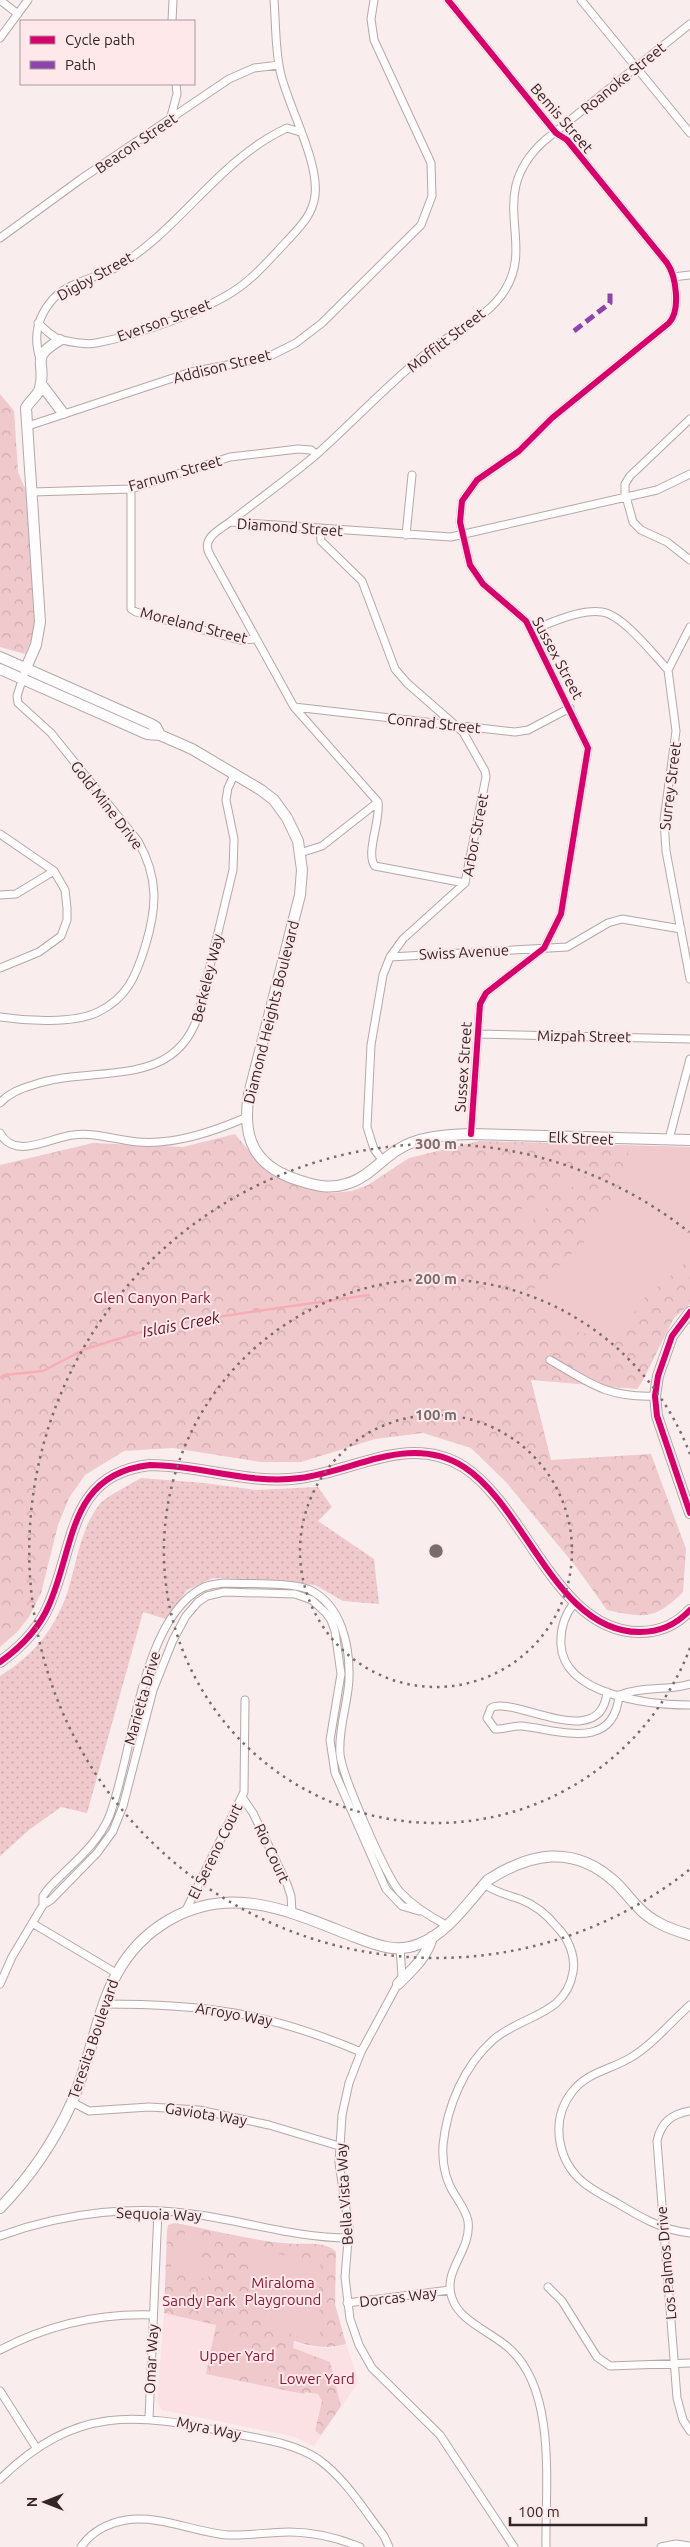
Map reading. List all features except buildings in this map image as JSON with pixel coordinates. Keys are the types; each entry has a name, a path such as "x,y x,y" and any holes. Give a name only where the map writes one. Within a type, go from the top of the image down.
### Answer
{"main road":[{"path":"40,359 46,348 60,340"},
{"name":"Digby Street","path":"40,359 41,384"},
{"path":"41,384 63,413"},
{"path":"26,668 36,645 40,622 26,408 40,390 41,384"},
{"name":"Diamond Heights Boulevard","path":"0,657 151,724 156,727 160,735"},
{"name":"Diamond Heights Boulevard","path":"0,669 147,734 160,735 235,773 274,800 293,829 300,853 302,883 298,908 249,1094 245,1118 249,1138 258,1155 272,1169 299,1181 317,1186 338,1186 359,1180 398,1149 416,1141 471,1134"},
{"name":"Elk Street","path":"471,1134 596,1139 690,1140"},
{"path":"690,1312 672,1336 658,1376 655,1396 657,1416 690,1514"},
{"path":"0,1662 28,1638 44,1615 55,1589 77,1516 86,1500 113,1475 131,1468 150,1464 281,1480 309,1477 403,1453 440,1456 458,1464 480,1480 575,1602 597,1621 612,1629 627,1632 661,1629 676,1622 690,1610"},
{"name":"Teresita Boulevard","path":"0,2208 45,2150 72,2102 88,2060 103,2004 116,1973 146,1937 169,1920 185,1912 226,1902 255,1903 292,1912 372,1944 400,1948 420,1944 432,1937 446,1925 484,1884 511,1866 529,1859 551,1856 581,1860 606,1874 649,1917 667,1927 690,1935"},
{"path":"398,1984 422,1959 429,1949 432,1937"}],"street":[{"path":"0,0 18,14"},
{"path":"0,38 28,0"},
{"path":"172,20 173,0"},
{"name":"Everson Street","path":"60,340 94,343 146,329 209,305 234,291 257,273 306,221 313,208 316,194 314,172 292,114 279,65 274,0"},
{"name":"Addison Street","path":"28,426 191,372 253,361 283,351 322,323 421,225 432,196 431,162 374,40 372,19 374,0"},
{"name":"Bemis Street","path":"448,0 556,133 567,140 667,263 673,277"},
{"path":"581,0 690,133"},
{"name":"Roanoke Street","path":"556,133 690,24"},
{"name":"Beacon Street","path":"0,238 81,179 229,79 254,68 279,65"},
{"path":"170,120 177,94 176,85"},
{"path":"292,114 287,128 300,132"},
{"name":"Digby Street","path":"40,359 36,346 38,322 54,298 62,291 117,267 157,239 240,156 287,128"},
{"name":"Moffitt Street","path":"230,522 316,454 429,350 468,326 505,290 514,266 513,203 518,174 536,148 556,133"},
{"path":"673,277 690,276"},
{"name":"Sussex Street","path":"471,1134 482,997 544,948 563,907 588,756 586,741 531,630 519,614 483,584 470,565 462,535 460,510 462,501 471,486 518,451 552,418 671,320 675,306 673,277"},
{"path":"38,322 53,337 60,340"},
{"path":"690,419 630,476 625,484 625,497 630,517 637,526 666,542 690,560"},
{"name":"Farnum Street","path":"32,492 131,489 230,457 298,450 311,450 316,454"},
{"name":"Diamond Street","path":"378,802 294,706 208,550 209,538 230,522 444,538 665,487 690,474"},
{"path":"406,535 412,475"},
{"name":"Moreland Street","path":"131,489 131,609 136,612 240,640 256,639"},
{"name":"Arbor Street","path":"320,529 321,541 362,581 395,669 407,683 468,739 486,776 465,883 403,939 390,957 383,975 377,1006 368,1090 368,1133 374,1149 383,1161"},
{"path":"531,630 582,614 602,612 620,620 668,670 690,627"},
{"path":"21,679 26,668"},
{"name":"Surrey Street","path":"668,670 676,731 665,804 664,835 690,979"},
{"name":"Gold Mine Drive","path":"0,1017 39,1020 78,1018 98,1012 110,1005 124,993 136,976 155,910 152,880 146,858 138,841 51,733 18,703 17,696 21,679"},
{"name":"Conrad Street","path":"294,706 456,726 522,731 570,708"},
{"name":"Berkeley Way","path":"0,1103 14,1092 47,1080 153,1066 174,1055 189,1038 198,1016 233,870 234,839 226,800 228,788 235,773"},
{"path":"300,853 322,846 378,802"},
{"path":"378,802 378,817 371,857 375,866 465,883"},
{"path":"0,834 54,871 65,890 67,920 61,936 39,952 0,968"},
{"path":"0,895 16,894 54,871"},
{"name":"Swiss Avenue","path":"390,957 567,947 608,922 622,919 681,930"},
{"name":"Mizpah Street","path":"478,1034 690,1039"},
{"path":"669,1139 690,1059"},
{"path":"0,1133 9,1143 26,1147 73,1135 155,1142 198,1135 245,1118"},
{"path":"550,1360 608,1392 632,1397 655,1396"},
{"name":"Marietta Drive","path":"43,1905 43,1896 48,1889 90,1846 105,1827 113,1804 150,1661 163,1632 178,1610 202,1587 224,1583 302,1587 322,1603"},
{"name":"Marietta Drive","path":"0,1984 12,1957 43,1905 51,1900 97,1853 113,1831 122,1806 160,1668 172,1640 193,1607 207,1596 224,1592 295,1594 332,1608 340,1624 348,1652 349,1679 340,1740 344,1771 394,1884 419,1910 446,1925"},
{"path":"575,1602 564,1618 561,1637 565,1662 579,1679 620,1696 664,1704 690,1706"},
{"path":"620,1696 639,1689 667,1689 690,1684"},
{"path":"607,1692 602,1709 593,1716 583,1719 548,1718 500,1704 491,1708 487,1718 495,1730 518,1725 558,1733 586,1732 607,1726 614,1719 618,1710 620,1696"},
{"name":"El Sereno Court","path":"185,1912 242,1797 245,1700"},
{"name":"Rio Court","path":"242,1797 254,1813 286,1881 291,1896 292,1912"},
{"path":"484,1884 499,1894 524,1901 551,1921 568,1944 574,1964 569,1986 563,1997 544,2013 518,2024 494,2039 473,2062 454,2100 446,2128 442,2156 448,2183 468,2219 468,2232 462,2256 451,2274 450,2290 460,2312 499,2339 516,2354 526,2367 539,2395 544,2427 546,2547"},
{"path":"32,1923 116,1973"},
{"name":"Bella Vista Way","path":"400,1948 402,1972 398,1984 361,2052 345,2100 339,2146 341,2182 349,2238 345,2277 347,2303 354,2332 372,2368 440,2435 514,2547"},
{"name":"Arroyo Way","path":"103,2004 171,2004 240,2012 304,2029 361,2052"},
{"path":"690,2005 632,2057 592,2074 581,2082 565,2103 558,2130 560,2143 568,2165 585,2184 645,2220 664,2228 690,2233"},
{"name":"Gaviota Way","path":"72,2102 89,2111 149,2106 199,2110 262,2124 339,2146"},
{"name":"Los Palmos Drive","path":"690,2111 671,2117 659,2131 657,2146 679,2410 690,2431"},
{"name":"Sequoia Way","path":"0,2236 40,2224 74,2217 123,2211 158,2211 208,2216 306,2236 349,2238"},
{"name":"Omar Way","path":"149,2418 158,2211"},
{"path":"548,2288 562,2301 602,2362 616,2367 690,2364"},
{"name":"Dorcas Way","path":"347,2303 450,2290"},
{"path":"0,2350 23,2339 70,2323 119,2315 153,2315"},
{"path":"0,2391 37,2448"},
{"name":"Myra Way","path":"0,2480 37,2448 61,2435 89,2424 118,2419 149,2418 182,2422 278,2442 309,2454 326,2466 339,2479 384,2536 389,2547"},
{"path":"81,2547 91,2535 103,2528 115,2523 139,2519 226,2535 305,2533 338,2539 360,2547"},
{"path":"661,2547 676,2544 690,2546"}],"shaded area":[{"path":"164,2313 312,2347 334,2348 346,2344 359,2381 314,2446 295,2437 162,2410 157,2402"}],"green space":[{"path":"0,394 14,411 18,472 27,493 36,623 32,640 25,654 0,647"},
{"name":"Glen Canyon Park","path":"235,1134 265,1170 273,1176 302,1187 332,1193 352,1191 368,1185 409,1158 479,1141 690,1147 690,1304 674,1318 637,1389 531,1380 551,1460 651,1454 686,1549 683,1592 665,1608 648,1615 607,1610 577,1568 506,1482 471,1448 423,1433 375,1439 301,1462 261,1462 173,1448 124,1451 85,1475 69,1498 58,1525 41,1593 29,1617 17,1632 0,1647 0,1165 93,1143 183,1147"},
{"path":"636,1146 690,1147 690,1259 642,1300 616,1341 566,1329 521,1298 550,1277 567,1257 583,1245 594,1218 615,1196 630,1159 628,1152"},
{"path":"580,1160 590,1172 565,1193 555,1181"},
{"path":"542,1192 551,1204 527,1225 517,1213"},
{"path":"141,1478 204,1483 256,1490 318,1487 332,1507 318,1521 374,1559 379,1604 343,1601 315,1585 268,1580 213,1578 187,1590 166,1619 143,1612 87,1813 61,1807 29,1830 0,1856 0,1676 31,1652 47,1633 60,1612 82,1539 99,1505 112,1494"},
{"name":"Miraloma Playground","path":"175,2223 266,2241 323,2245 336,2252 335,2304 346,2344 320,2347 294,2341 293,2348 330,2362 341,2406 321,2435 315,2431 322,2401 318,2394 305,2392 304,2394 206,2374 216,2325 164,2313 167,2231 168,2225"},
{"path":"185,2232 216,2238 213,2253 182,2246"},
{"path":"249,2247 319,2263 321,2267 319,2276 320,2342 301,2338 286,2331 273,2322 263,2311 255,2298 251,2283"},
{"path":"174,2250 212,2259 208,2279 170,2271"},
{"name":"Upper Yard","path":"220,2329 240,2333 236,2349 266,2356 262,2374 284,2379 283,2383 217,2368 222,2346 216,2344"},
{"name":"Lower Yard","path":"313,2362 329,2366 324,2390 308,2387"}],"waterway":[{"name":"Islais Creek","path":"0,1378 4,1375 43,1371 85,1349 168,1324 369,1295"}],"marked path":[{"path":"574,331 610,303 610,292"}],"cycle path":[{"path":"448,0 556,133 567,140 667,263 673,276 676,293 675,310 669,323 552,418 519,451 477,480 462,501 460,522 470,565 483,584 526,621 588,748 561,914 544,948 486,993 480,1004 471,1134"},
{"path":"690,1312 672,1336 658,1376 655,1396 657,1416 690,1513"},
{"path":"0,1662 29,1637 45,1614 78,1516 89,1498 103,1482 123,1471 150,1465 188,1468 262,1479 281,1479 321,1474 382,1457 403,1454 423,1453 444,1457 464,1467 486,1486 506,1510 564,1591 586,1612 611,1627 640,1632 654,1631 667,1627 679,1620 690,1610"}],"park label":[{"name":"Sandy Park","path":"199,2300"}]}
